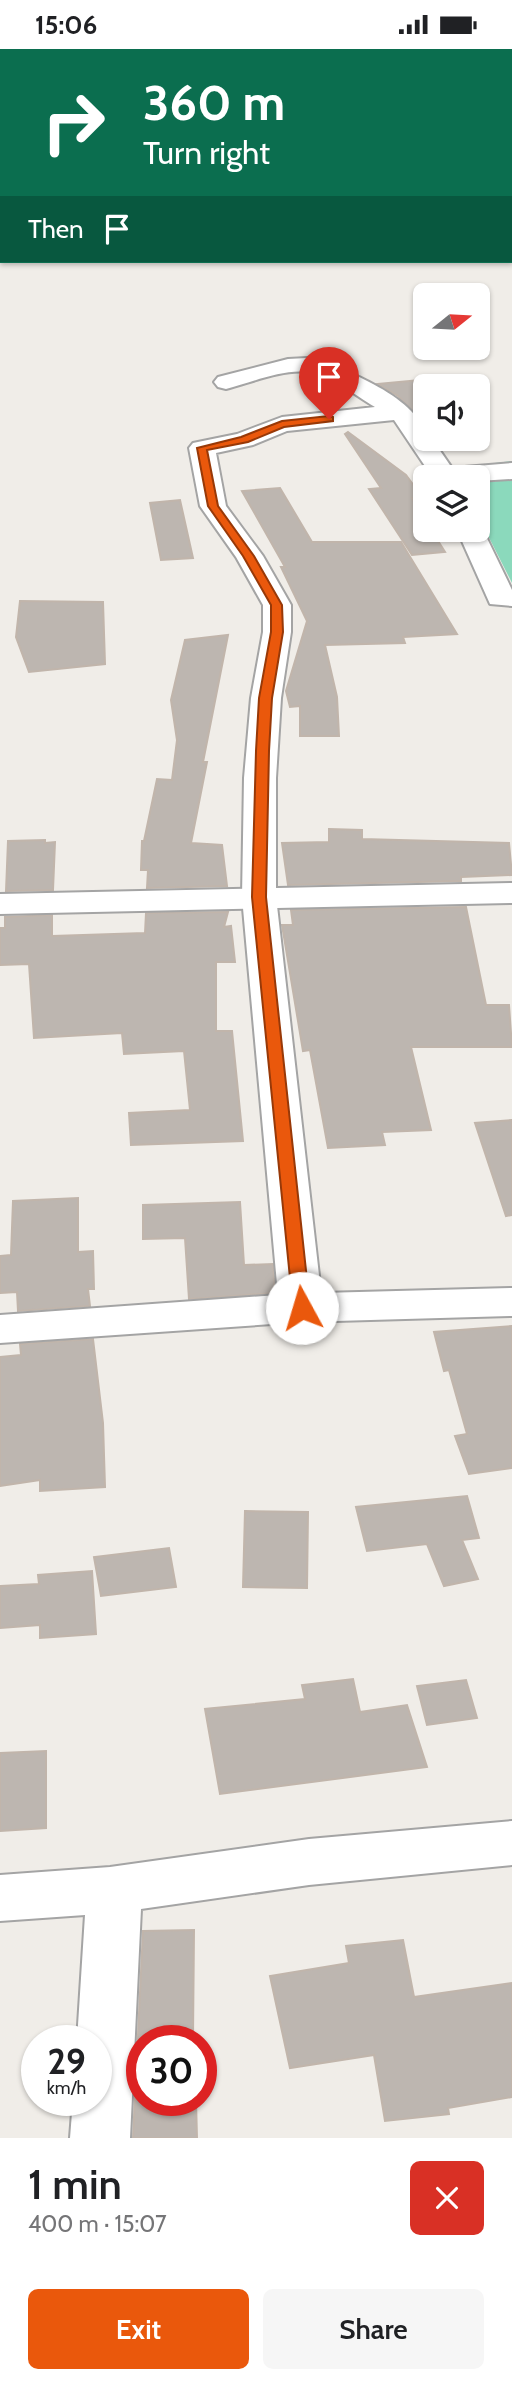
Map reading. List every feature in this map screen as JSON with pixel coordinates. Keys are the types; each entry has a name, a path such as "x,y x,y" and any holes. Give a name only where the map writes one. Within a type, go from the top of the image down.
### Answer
{"street":[{"path":"226,382 288,366 307,365 353,382 401,412 438,465"},
{"path":"302,1308 259,897 261,764 266,698 277,632 276,605 248,556 213,506 202,448 244,440 282,424 401,412"},
{"path":"490,473 512,471"},
{"path":"476,542 508,607"},
{"path":"0,904 512,893"},
{"path":"0,1329 302,1308 512,1302"},
{"path":"0,1898 110,1890 309,1862 512,1843"},
{"path":"100,2138 114,1899 110,1890"}],"green space":[{"path":"512,461 512,583 490,540 490,465 478,465"}],"building":[{"path":"413,381 413,411 398,396 378,384"},
{"path":"348,432 406,475 413,485 413,542 439,542 445,552 412,555 369,489 381,488 345,434"},
{"path":"280,488 312,542 401,542 457,634 403,637 405,643 325,645 337,697 339,736 300,736 300,706 290,707 286,691 307,621 281,567 285,567 242,491"},
{"path":"180,500 193,558 161,560 150,503"},
{"path":"20,601 103,602 105,664 29,672 16,637"},
{"path":"228,635 203,762 207,762 191,843 222,845 227,886 147,888 148,870 141,870 142,841 157,779 172,780 177,740 171,700 185,640"},
{"path":"329,829 362,830 362,839 509,843 512,875 461,877 461,881 288,885 282,843 329,842"},
{"path":"45,840 45,843 55,842 53,890 6,891 8,841"},
{"path":"466,907 486,1005 509,1005 512,1047 411,1047 431,1130 382,1132 385,1145 328,1148 310,1050 303,1051 282,925 293,925 291,910"},
{"path":"228,912 224,927 231,926 235,962 216,962 216,1031 232,1031 243,1141 131,1145 129,1113 190,1110 184,1051 124,1054 122,1033 34,1038 29,964 0,965 0,928 5,928 5,917 52,915 52,936 145,933 146,913"},
{"path":"512,1120 512,1215 506,1216 475,1123"},
{"path":"78,1198 78,1252 93,1251 94,1289 88,1289 90,1306 18,1311 17,1292 0,1293 0,1256 11,1255 13,1201"},
{"path":"240,1202 244,1265 273,1264 275,1293 189,1299 185,1238 143,1239 143,1205"},
{"path":"512,1326 512,1468 469,1474 455,1436 467,1434 449,1370 444,1371 434,1332"},
{"path":"93,1339 103,1423 105,1487 40,1491 40,1480 0,1486 0,1357 21,1355 20,1344"},
{"path":"467,1496 479,1538 462,1540 478,1579 444,1586 427,1544 367,1551 356,1507"},
{"path":"245,1511 308,1512 307,1588 243,1587"},
{"path":"169,1548 176,1587 101,1596 94,1557"},
{"path":"92,1571 96,1634 40,1638 40,1625 0,1628 0,1586 39,1584 38,1575"},
{"path":"353,1679 360,1712 407,1705 427,1767 220,1794 205,1709 305,1699 302,1685"},
{"path":"466,1680 477,1718 427,1725 417,1686"},
{"path":"46,1751 46,1828 0,1831 0,1753"},
{"path":"194,1930 193,2025 138,2025 143,1931"},
{"path":"403,1940 414,1997 512,1983 512,2097 448,2108 449,2114 385,2121 374,2055 290,2068 270,1976 349,1963 346,1946"},
{"path":"134,2116 196,2116 197,2138 133,2138"}],"route":[{"path":"302,1308 259,897 262,751 266,698 277,632 276,605 265,582 213,506 202,448 244,440 282,424 329,419"}]}
